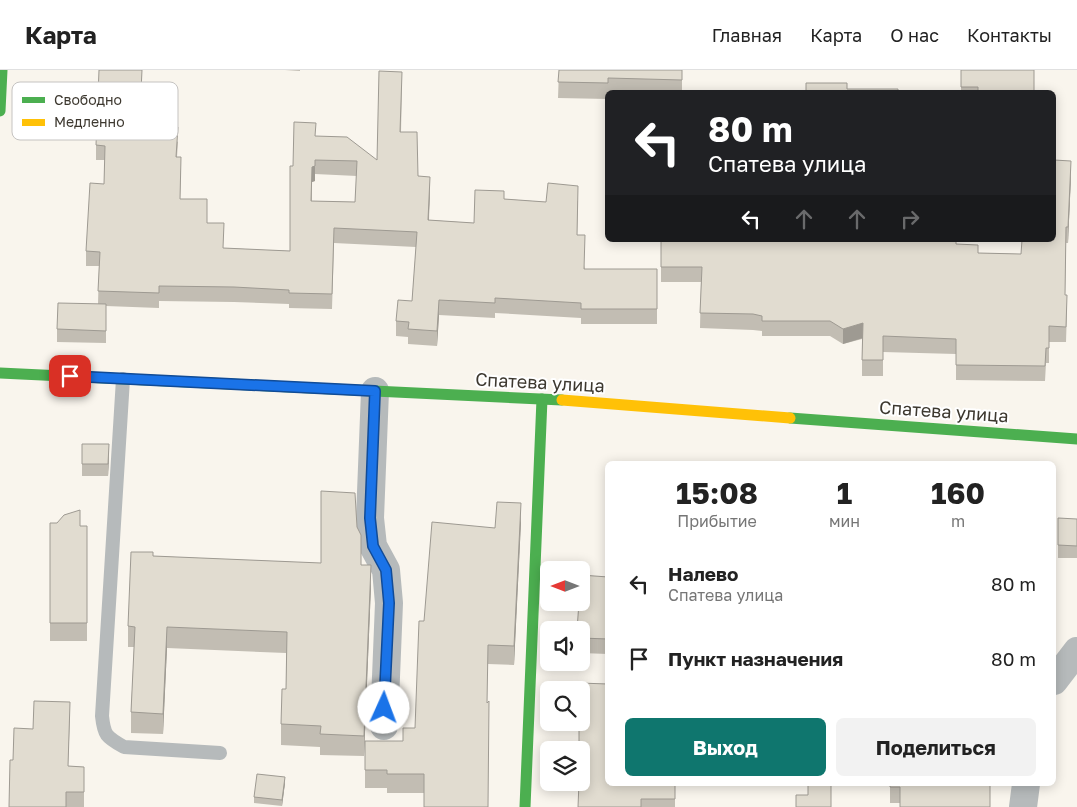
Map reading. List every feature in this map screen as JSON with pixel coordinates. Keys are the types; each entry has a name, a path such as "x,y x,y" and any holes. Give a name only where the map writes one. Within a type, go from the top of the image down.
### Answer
{"street":[{"path":"0,111 2,70"},
{"name":"Спатева улица","path":"0,373 542,399 1077,439"},
{"path":"375,391 370,518 373,546 386,570 389,603 384,726"},
{"path":"525,807 542,399"},
{"path":"1056,678 1077,651"},
{"path":"1023,807 1026,786"}],"lane":[{"path":"123,379 102,716 104,732 112,740 124,747 220,753"}],"building":[{"path":"99,70 142,70 141,82 99,82"},
{"path":"559,70 682,70 682,80 608,78 608,83 558,82"},
{"path":"961,70 1034,70 1034,90 978,90 978,87 961,87"},
{"path":"379,71 402,72 400,132 417,132 418,176 430,177 428,220 474,223 475,190 504,191 504,199 546,202 548,183 578,186 577,235 585,235 584,269 657,269 657,309 581,309 581,303 495,298 495,303 439,300 437,331 408,329 409,322 396,321 398,300 412,301 417,232 334,228 332,294 289,293 289,290 234,287 159,286 159,293 98,291 100,252 86,251 90,183 104,184 105,146 96,145 96,140 177,140 176,157 181,157 180,199 207,199 207,223 224,223 223,248 290,251 290,166 293,166 294,122 316,123 315,136 347,137 377,160","holes":["315,160 357,161 355,202 311,201 312,167 315,166"]},
{"path":"806,83 847,83 847,89 898,89 898,90 806,90"},
{"path":"1056,160 1071,161 1068,227 1066,227 1066,327 1049,326 1049,348 1046,348 1045,366 956,365 956,339 883,336 883,360 862,360 863,323 843,329 830,321 762,321 762,316 753,314 700,313 702,267 661,267 661,242 956,242 956,244 978,245 978,253 1021,254 1022,242 1056,242"},
{"path":"58,303 106,304 106,331 57,329"},
{"path":"82,444 109,444 108,464 82,464"},
{"path":"321,491 355,493 357,527 361,535 361,565 371,565 364,736 320,734 321,726 281,724 282,689 286,689 287,632 167,627 163,714 131,712 135,627 128,626 131,552 153,552 153,556 321,563"},
{"path":"497,502 521,503 514,646 488,645 488,807 424,807 424,774 387,774 387,770 365,770 365,741 403,741 403,728 415,728 419,621 424,621 432,522 495,528"},
{"path":"80,510 80,526 87,526 87,623 50,623 50,523 57,523 64,515"},
{"path":"1058,518 1077,519 1077,546 1058,545"},
{"path":"590,576 605,577 605,639 590,638 590,621 578,621 578,611 590,611"},
{"path":"590,683 605,684 605,786 675,786 675,799 641,799 641,807 578,807 579,791 590,791 590,741 579,741 579,731 590,731"},
{"path":"34,701 70,702 68,766 84,767 84,792 66,792 66,807 9,807 10,760 13,760 14,728 33,729"},
{"path":"257,774 285,777 282,800 254,797"},
{"path":"808,786 831,786 831,807 796,807 796,795 808,795"},
{"path":"990,786 990,807 900,807 900,787 890,787"}],"traffic: fast":[{"path":"0,111 2,70"},
{"path":"0,373 562,400"},
{"path":"525,807 542,399"},
{"path":"790,418 1077,439"}],"traffic: slow":[{"path":"562,400 790,418"}],"route":[{"path":"70,376 375,391 370,518 373,546 386,570 389,603 384,708"}]}
